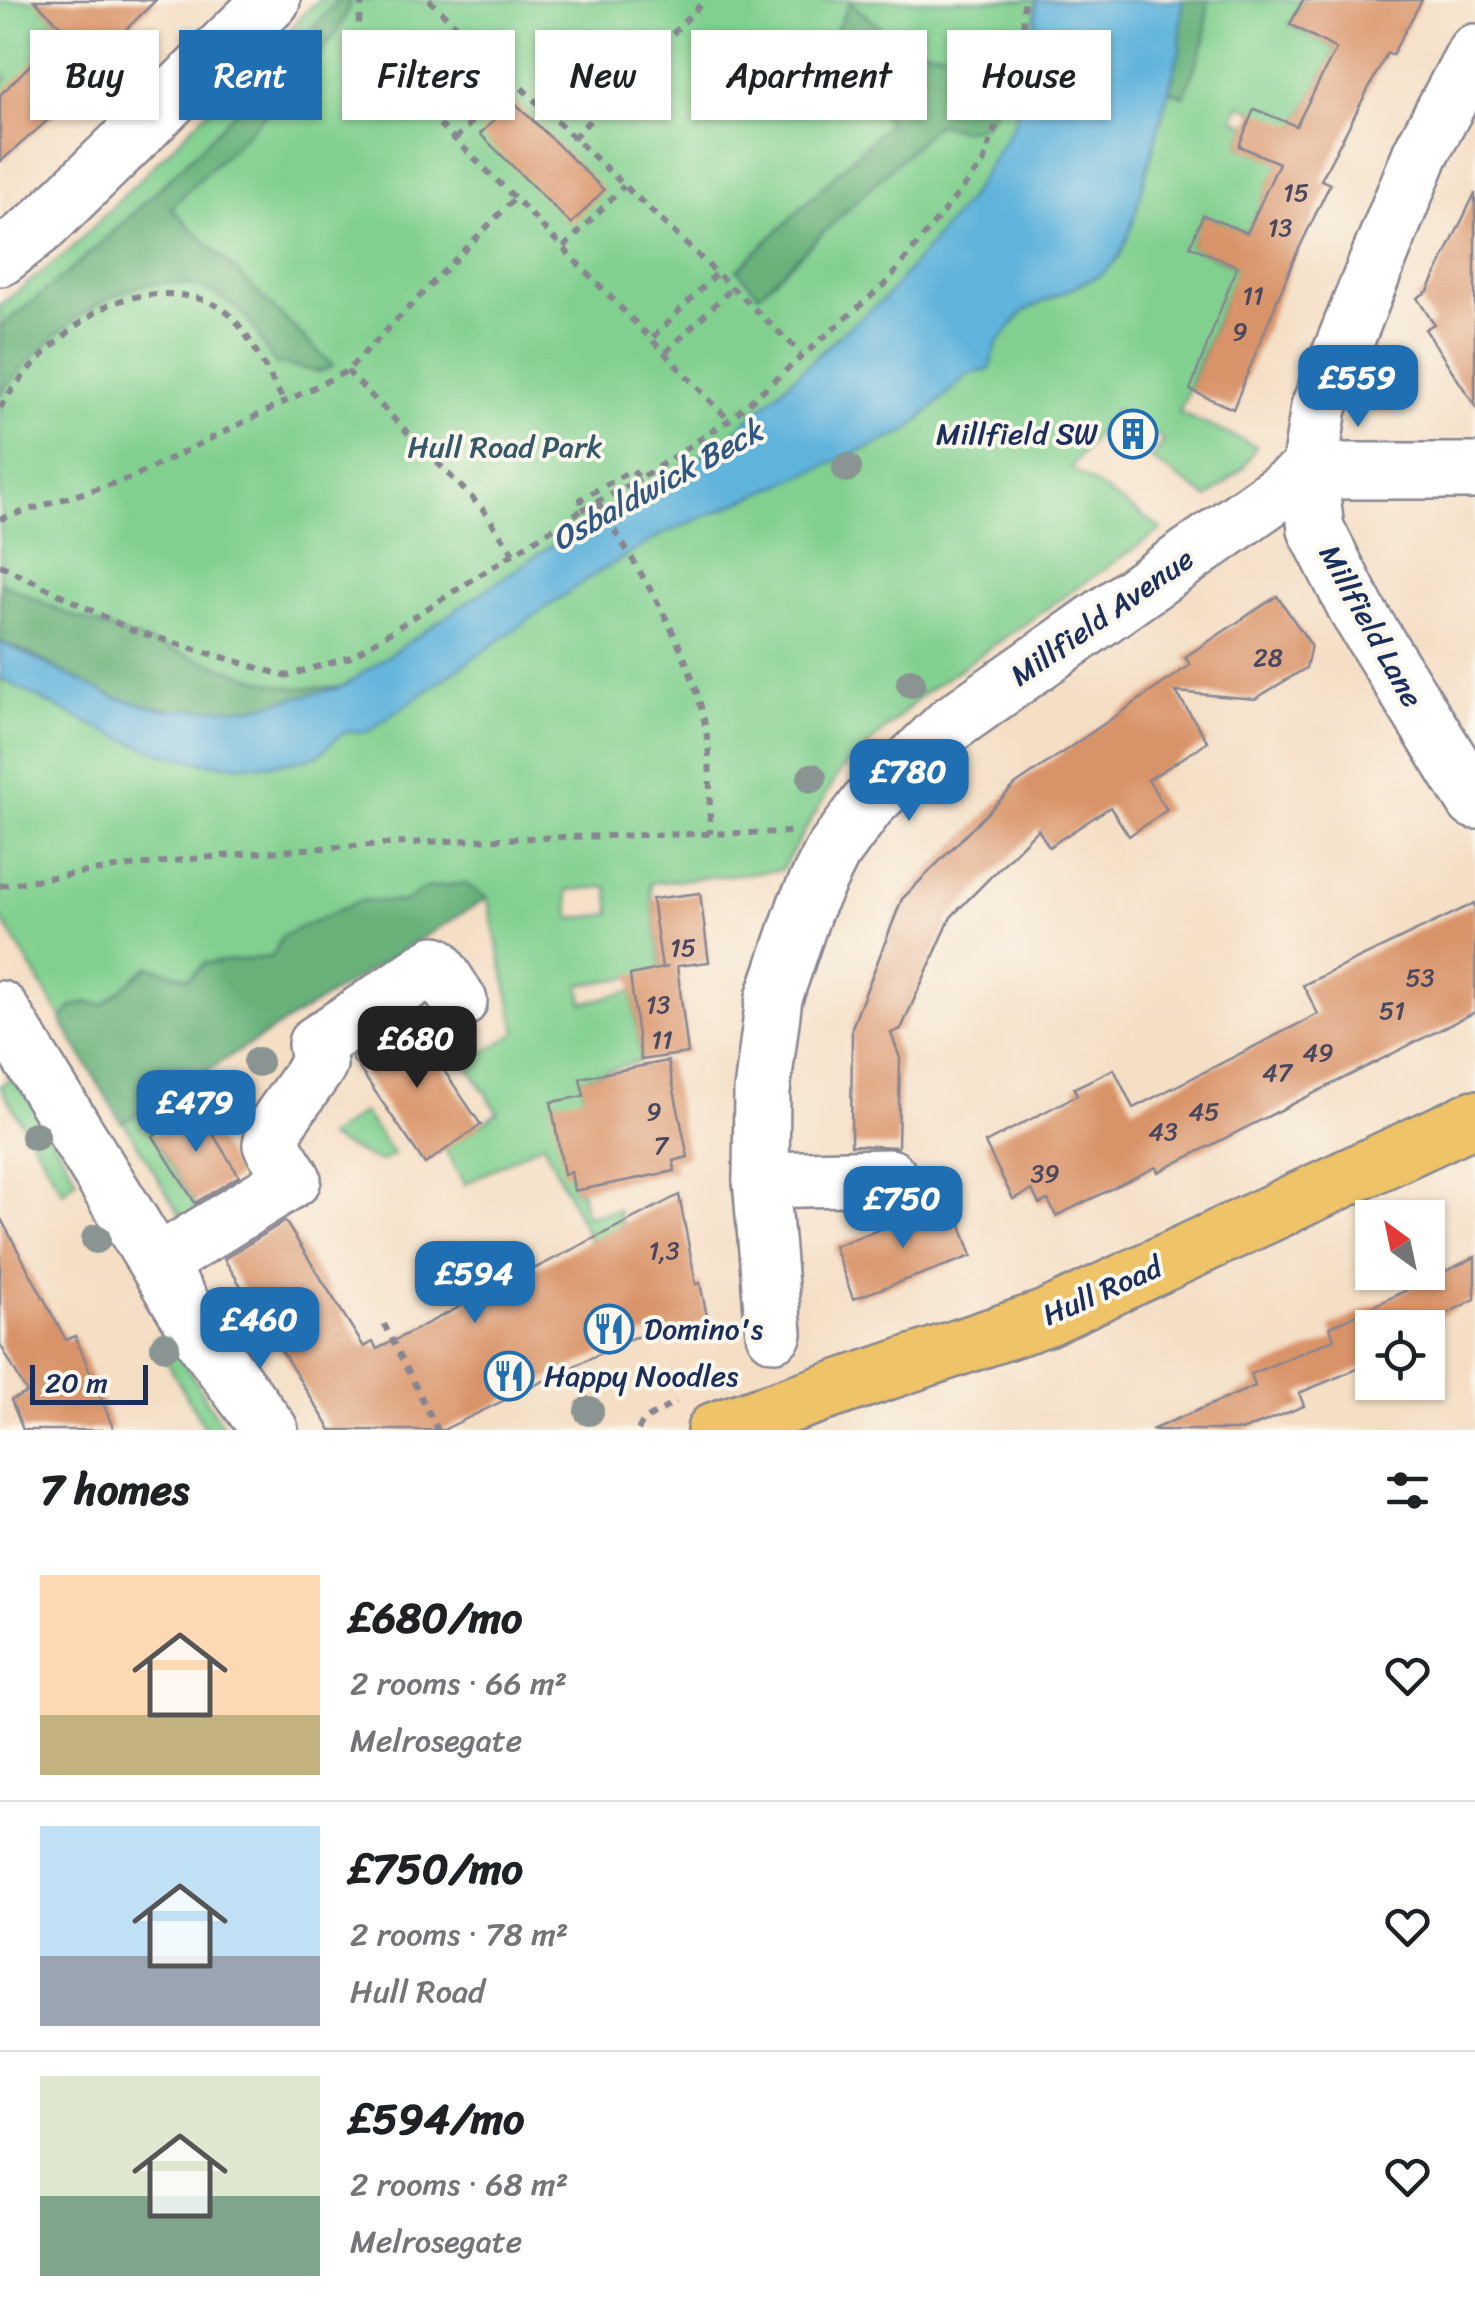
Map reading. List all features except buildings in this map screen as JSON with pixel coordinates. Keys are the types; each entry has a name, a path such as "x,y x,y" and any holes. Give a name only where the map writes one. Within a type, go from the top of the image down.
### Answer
{"main road":[{"name":"Hull Road","path":"715,1430 1046,1318 1475,1118"}],"street":[{"path":"0,258 43,224 272,0"},
{"name":"Millfield Lane","path":"1475,52 1422,153 1319,407 1309,471 1316,529 1358,612 1475,801"},
{"path":"1309,471 1475,471"},
{"name":"Millfield Avenue","path":"774,1333 761,1180 762,1091 774,998 805,907 832,853 868,804 950,724 1309,471"},
{"path":"158,1262 293,1178 270,1144 279,1121 319,1064 316,1044 435,964 459,1001"},
{"path":"0,1008 205,1342 270,1430"},
{"path":"761,1180 889,1176"},
{"path":"205,1342 236,1430"}],"path":[{"path":"362,0 356,43 564,247 730,420"},
{"path":"430,0 462,30"},
{"path":"574,138 705,0"},
{"path":"0,564 131,630 286,676 351,657 730,420 801,353 886,282 982,163 1024,48 1024,0"},
{"path":"515,81 801,353"},
{"path":"455,140 475,120"},
{"path":"564,247 624,186"},
{"path":"0,519 131,478 346,371 515,198"},
{"path":"652,337 716,274"},
{"path":"666,352 732,288"},
{"path":"0,408 12,386 107,306 157,295 198,298 230,315 284,401"},
{"path":"346,371 482,508 513,554"},
{"path":"582,510 581,499 632,470 640,479"},
{"path":"598,503 665,611 705,725 710,834"},
{"path":"0,886 191,859 710,834 793,832 832,853"},
{"path":"384,1324 438,1430"}],"green space":[{"path":"0,0 48,0 42,7 57,22 69,11 96,0 65,30 30,30 30,67 0,104 0,85 7,78 0,70"},
{"name":"Hull Road Park","path":"318,0 1090,0 1084,30 947,30 947,120 1064,120 1023,311 1102,274 1131,229 1169,90 1184,96 1205,40 1208,0 1363,0 1299,6 1290,25 1336,49 1294,130 1240,104 1234,119 1248,125 1239,146 1280,162 1247,233 1204,215 1190,246 1237,268 1179,413 1256,446 1244,467 1208,498 1152,460 1164,440 1115,409 1071,468 1162,529 923,694 840,772 781,870 650,883 662,972 580,985 583,1003 632,991 641,1060 581,1079 584,1096 640,1160 571,1174 574,1191 581,1190 586,1216 618,1210 625,1240 594,1249 543,1143 465,1184 445,1149 498,1112 466,1064 517,1032 487,898 206,1071 232,1110 196,1107 176,1120 170,1110 146,1125 201,1214 185,1223 0,916 0,305 69,251 199,120 322,120 322,30 288,30","holes":["608,887 611,914 571,919 567,890"]},
{"path":"338,0 350,0 343,21 322,52 322,30 310,30"},
{"path":"1182,0 1208,0 1205,40 1184,96 1169,90 1180,49"},
{"path":"850,2 885,30 836,30"},
{"path":"927,50 947,52 947,120 988,120 984,125 962,130 937,124 759,294 737,270 889,123 886,120 927,120"},
{"path":"226,120 260,120 171,208 333,366 320,372 275,363 253,327 235,307 202,289 169,283 137,288 105,301 75,320 0,395 0,327 91,252"},
{"path":"0,582 67,614 262,681 296,688 342,687 227,710 169,709 112,696 0,642"},
{"path":"465,883 487,898 122,1123 61,1021 71,1007 87,1002 103,1005 149,966 189,978 205,963 272,957 282,936 361,900 405,902 426,888"},
{"path":"15,1075 77,1179 63,1192 0,1086"},
{"path":"363,1112 394,1155 380,1162 327,1138"},
{"path":"168,1336 225,1430 206,1430 154,1339"}],"water":[{"name":"Osbaldwick Beck","path":"1036,0 1182,0 1180,49 1131,229 1119,257 1102,274 1024,311 997,344 989,370 969,374 906,432 663,534 586,580 369,731 347,732 310,758 265,765 223,765 184,759 111,734 0,678 0,642 113,697 163,710 252,708 342,687 583,524 722,444 884,299 968,199 1014,120 1111,120 1111,30 1035,30"}],"place":[{"name":"Millfield SW","path":"1133,434"},
{"name":"Domino's","path":"609,1329"},
{"name":"Happy Noodles","path":"509,1376"}]}
